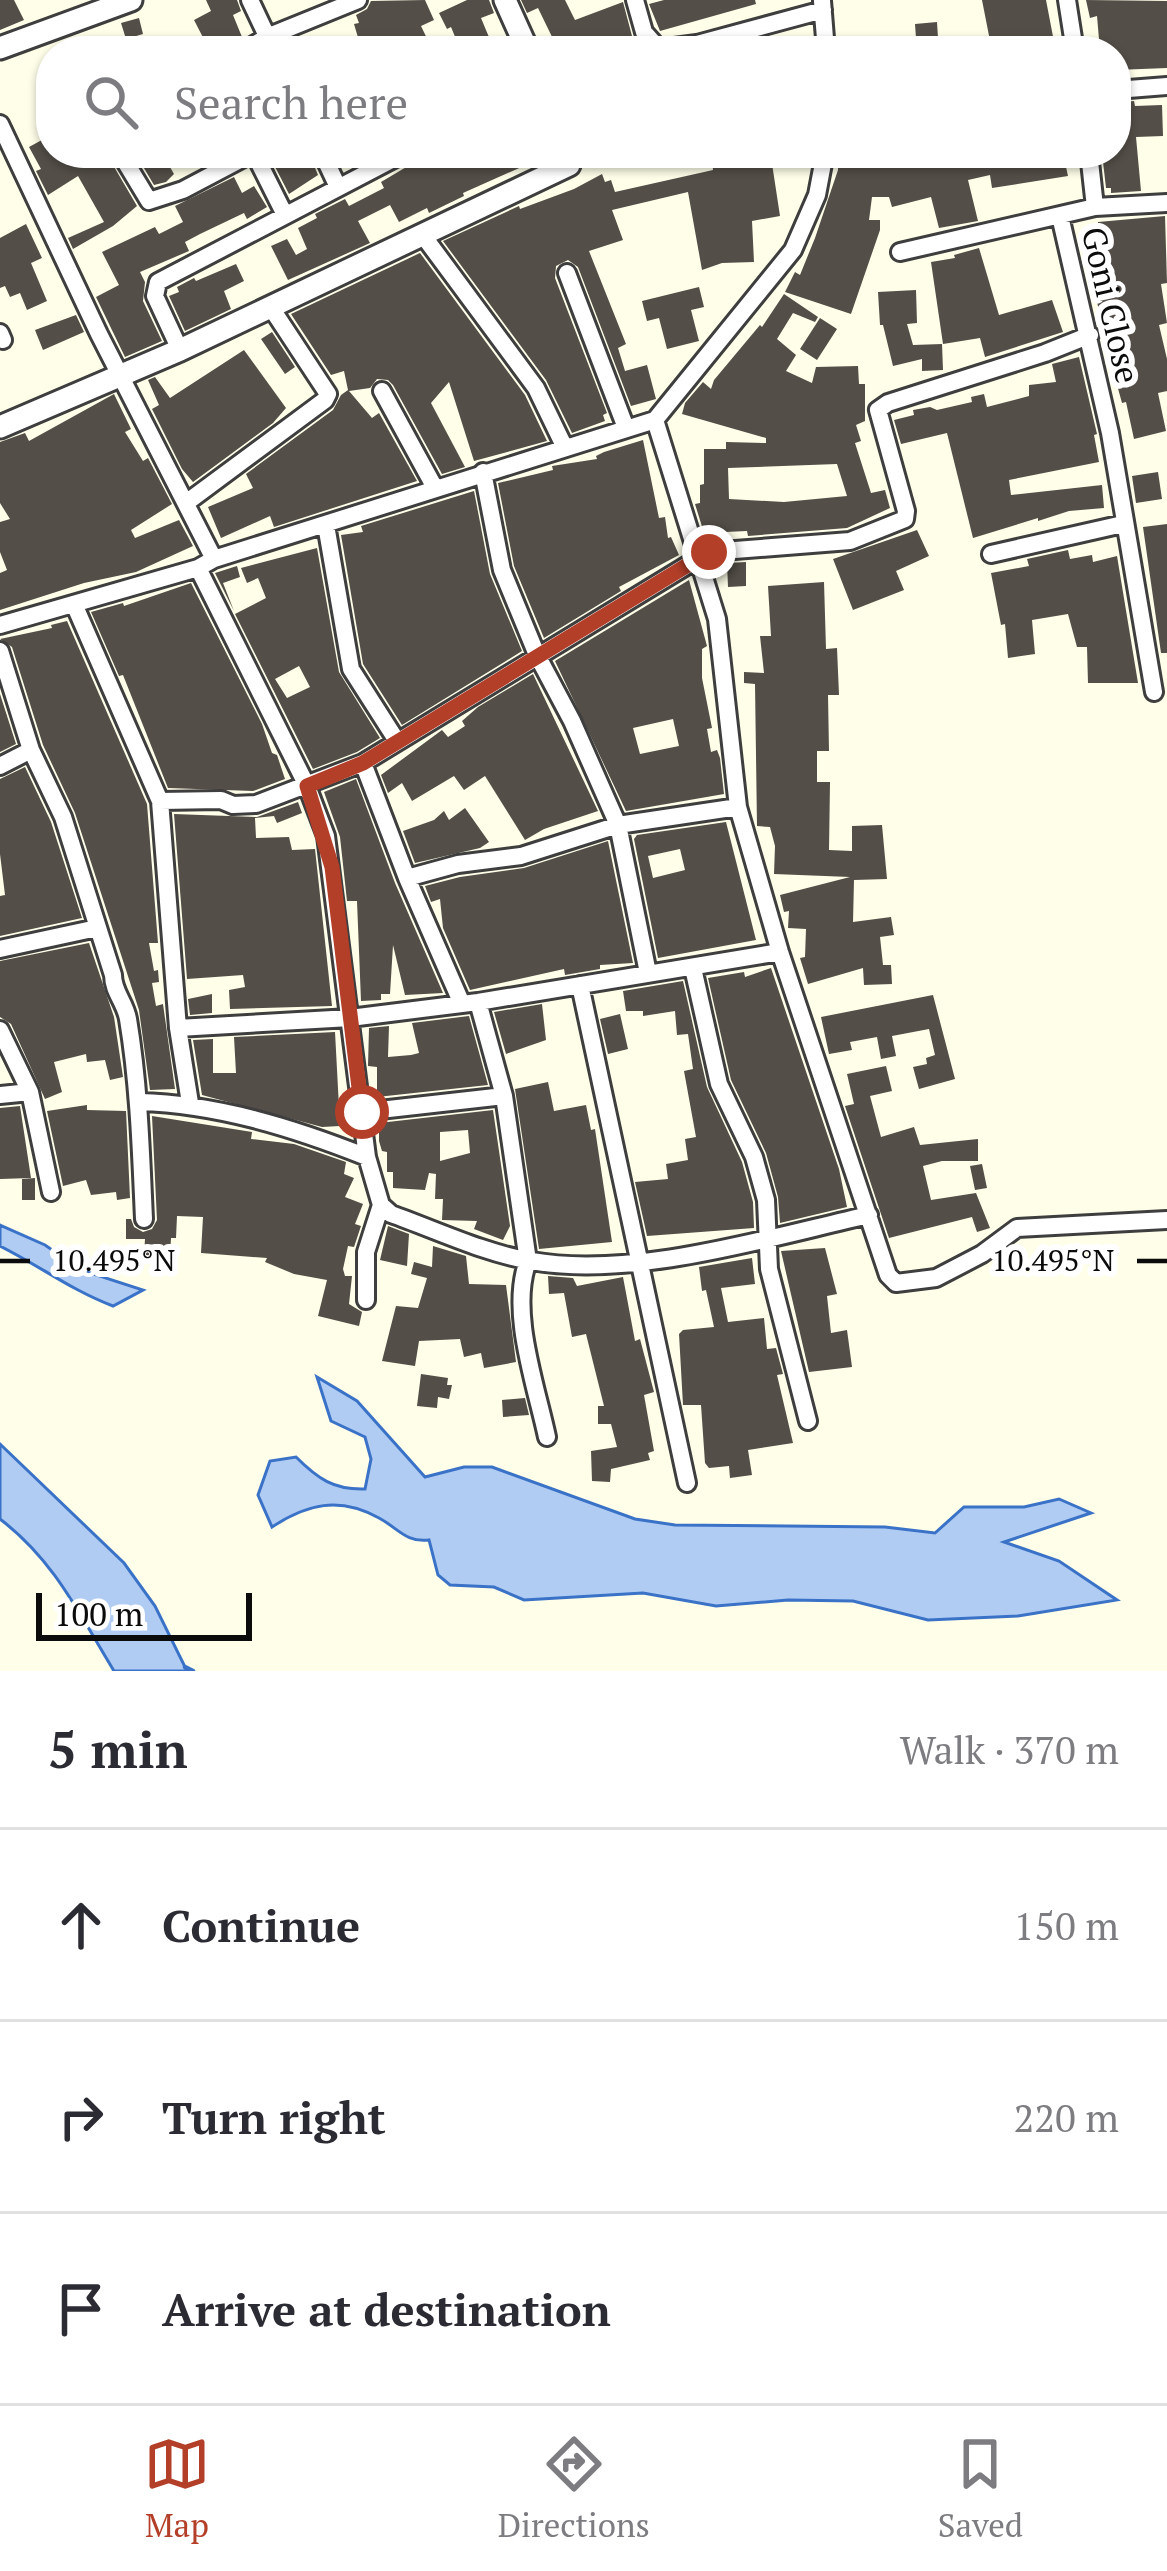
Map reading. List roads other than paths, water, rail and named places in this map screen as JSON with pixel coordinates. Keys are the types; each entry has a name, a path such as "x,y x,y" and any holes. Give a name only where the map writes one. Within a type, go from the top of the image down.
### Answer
{"street":[{"path":"68,0 80,21"},
{"path":"0,48 131,0"},
{"path":"250,0 266,36"},
{"path":"286,36 358,0"},
{"path":"505,0 521,36"},
{"path":"634,0 648,36"},
{"path":"1067,0 1073,36"},
{"path":"723,36 822,5 825,36"},
{"path":"1131,89 1167,86"},
{"path":"0,124 186,503 206,564 307,786 332,867 367,1156 382,1205 391,1214 528,1261 591,1267 639,1262 868,1216"},
{"path":"129,168 149,201 225,168"},
{"path":"262,168 284,213"},
{"path":"329,168 338,187"},
{"path":"180,350 155,296 158,282 375,168"},
{"path":"0,427 180,350 563,168"},
{"path":"0,625 656,420 793,250 817,195 822,168"},
{"path":"1091,168 1095,207"},
{"path":"901,252 1095,207 1167,203"},
{"name":"Goni Close","path":"1060,216 1090,335 1154,692"},
{"path":"422,234 536,388 565,448"},
{"path":"567,273 626,428"},
{"path":"186,503 328,394 270,306"},
{"path":"160,802 256,804 363,763 709,552 850,541 898,524 906,511 878,410 1090,335"},
{"path":"382,391 435,488"},
{"path":"656,420 717,620 738,807 780,952 888,1275 896,1283 912,1284 951,1270 1016,1228 1167,1220"},
{"path":"482,472 502,569 537,655 618,824 648,974"},
{"path":"991,554 1123,524"},
{"path":"326,525 351,669 398,741"},
{"path":"74,604 160,802 178,1028 190,1103"},
{"path":"0,651 31,750 63,817 113,987 128,1016 139,1102 143,1219"},
{"path":"0,766 31,750"},
{"path":"363,763 407,878 470,1003 504,1096 528,1261 521,1280 520,1308 547,1437"},
{"path":"407,878 458,864 521,856 618,824 738,807"},
{"path":"0,949 97,928"},
{"path":"178,1028 350,1018 470,1003 780,952"},
{"path":"693,968 719,1084 754,1157 766,1200 770,1269 808,1421"},
{"path":"580,985 687,1483"},
{"path":"0,1030 30,1092 51,1192"},
{"path":"0,1095 30,1092"},
{"path":"362,1112 504,1096"},
{"path":"139,1102 190,1103 367,1156"},
{"path":"367,1300 366,1252 382,1205"}],"water":[{"path":"0,1225 45,1245 81,1270 143,1290 113,1306 98,1300 0,1246"},
{"path":"317,1377 357,1401 425,1477 464,1467 492,1467 635,1519 675,1525 885,1527 935,1533 964,1507 1024,1507 1059,1499 1091,1513 1004,1542 1059,1561 1117,1600 1018,1616 928,1620 853,1601 716,1606 643,1593 524,1600 494,1587 450,1585 438,1575 429,1540 408,1537 364,1511 337,1505 311,1508 272,1527 258,1495 270,1461 296,1457 327,1482 365,1489 371,1459 365,1437 331,1421"},
{"path":"0,1444 124,1563 155,1606 187,1671 114,1671 51,1571 0,1519"}],"waterway":[{"path":"185,1667 193,1671"}]}
